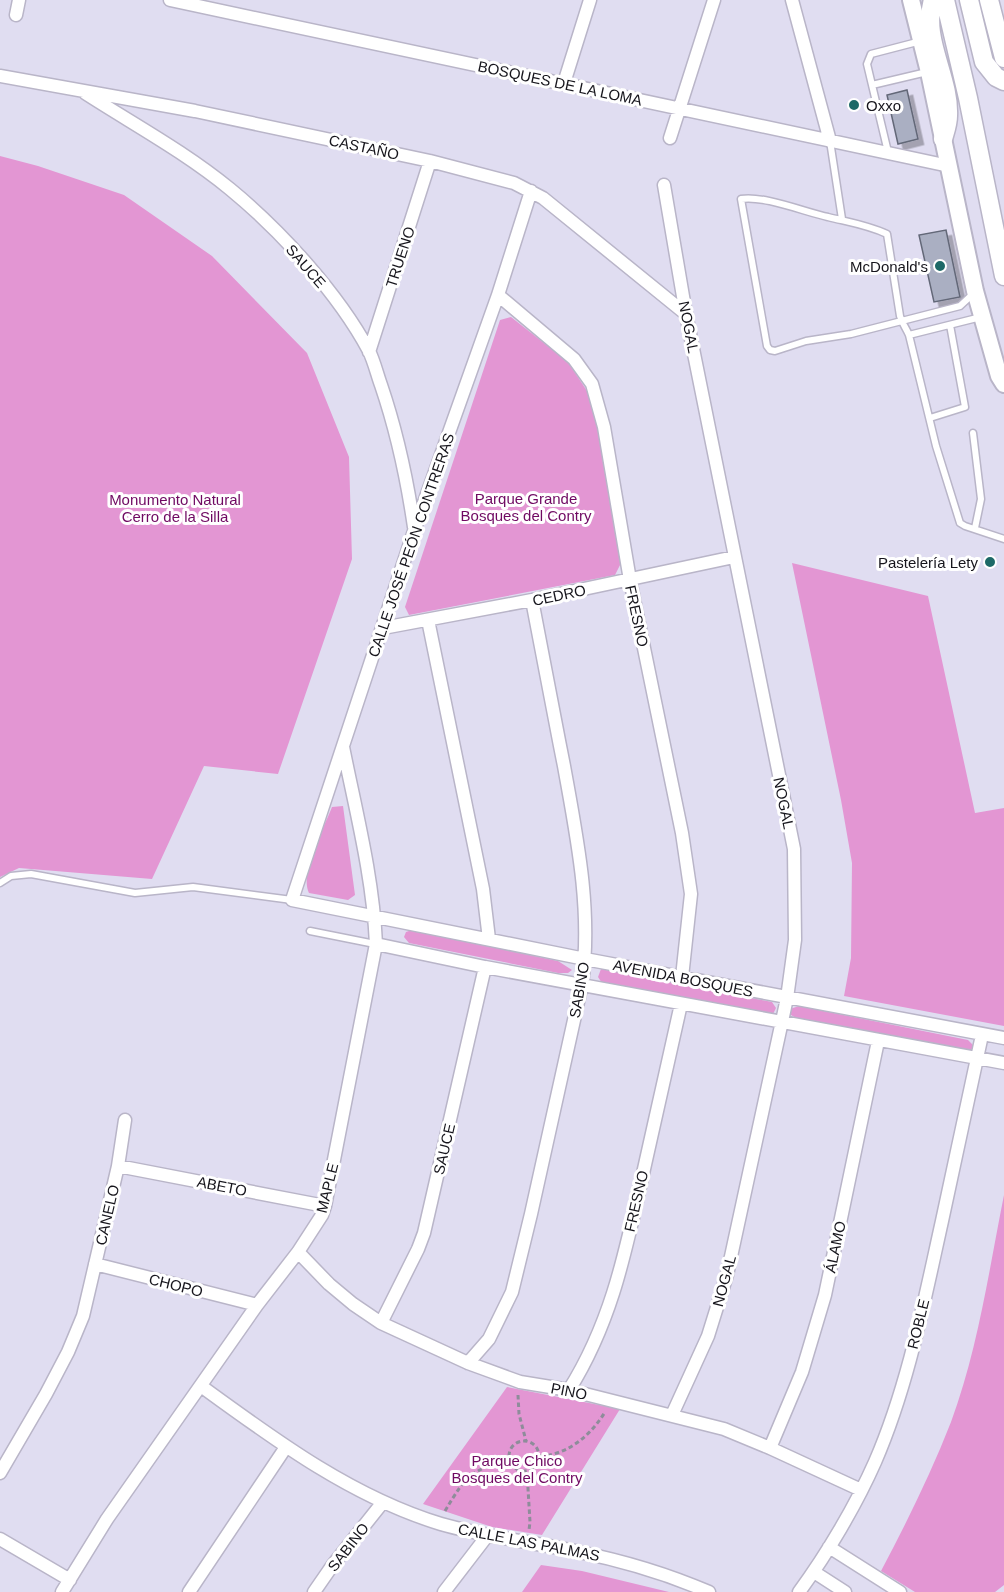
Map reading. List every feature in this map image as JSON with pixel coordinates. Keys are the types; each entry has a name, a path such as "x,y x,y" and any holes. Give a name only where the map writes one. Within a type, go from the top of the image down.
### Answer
{"main road":[{"path":"933,0 929,20 947,100 948,116 943,139"},
{"path":"945,0 968,98 1004,276"},
{"path":"969,0 984,62 996,77 1004,81"},
{"path":"989,0 1004,58"}],"street":[{"path":"16,15 19,0"},
{"name":"BOSQUES DE LA LOMA","path":"170,0 949,166"},
{"path":"564,83 590,0"},
{"path":"670,138 714,0"},
{"path":"792,0 830,141"},
{"path":"911,0 929,72 975,291 999,376 1004,384"},
{"name":"CASTAÑO","path":"0,76 195,111 430,161 508,182 531,191 557,209 686,314"},
{"name":"SAUCE","path":"79,89 183,155 229,188 269,225 315,274 369,352 388,407 405,468 414,528"},
{"name":"TRUENO","path":"369,352 430,161"},
{"name":"NOGAL","path":"664,185 686,314 794,849 795,940 782,1023 727,1275 708,1336 672,1415"},
{"name":"CALLE JOSÉ PEÓN CONTRERAS","path":"292,900 414,528 498,296 531,191"},
{"name":"FRESNO","path":"498,296 574,359 592,384 604,427 630,580 682,833 691,894 682,977"},
{"name":"CEDRO","path":"382,628 532,600 734,557"},
{"name":"SABINO","path":"468,1363 489,1339 512,1292 582,984 585,960 584,892 577,838 532,600"},
{"path":"428,620 483,889 489,939"},
{"name":"MAPLE","path":"62,1592 107,1519 257,1305 298,1252 322,1215 325,1206 376,944 375,916 365,854 343,746"},
{"name":"AVENIDA BOSQUES","path":"292,900 585,960 1004,1038"},
{"name":"AVENIDA BOSQUES","path":"376,944 485,967 1004,1063"},
{"name":"SAUCE","path":"381,1323 424,1233 485,967"},
{"name":"FRESNO","path":"569,1389 587,1361 596,1341 623,1261 681,1004"},
{"name":"ROBLE","path":"799,1592 814,1572 861,1490 885,1436 921,1320 982,1035"},
{"name":"ÁLAMO","path":"770,1448 802,1372 825,1295 878,1041"},
{"name":"CANELO","path":"0,1473 68,1352 83,1316 118,1166 125,1120"},
{"name":"ABETO","path":"118,1166 325,1206"},
{"name":"PINO","path":"298,1252 329,1284 381,1323 468,1363 519,1383 569,1389 724,1430 770,1448 861,1490"},
{"name":"CHOPO","path":"95,1264 257,1305"},
{"name":"CALLE LAS PALMAS","path":"201,1386 286,1448 382,1503 438,1523 487,1536 577,1551 630,1564 710,1592"},
{"path":"189,1592 286,1448"},
{"name":"SABINO","path":"314,1592 382,1503"},
{"path":"444,1592 487,1536"},
{"path":"0,1539 70,1580"},
{"path":"829,1547 900,1592"},
{"path":"814,1572 845,1592"}],"lane":[{"path":"888,154 867,64 870,54 921,40"},
{"path":"872,85 929,72"},
{"path":"830,141 842,219"},
{"path":"975,291 960,306 903,321 851,334 806,341 775,351 770,350 767,346 741,199 782,204 830,218 842,219 886,234 900,316 903,321 909,335 936,446 960,523 1003,538"},
{"path":"909,335 982,317"},
{"path":"930,418 963,409 966,405 950,325"},
{"path":"973,433 981,499 975,528"},
{"path":"0,883 11,876 31,874 135,893 193,887 292,900"},
{"path":"310,931 376,944"}],"path":[{"path":"519,1383 518,1408 526,1441"},
{"path":"540,1456 558,1452 593,1430 612,1400"},
{"path":"526,1441 536,1446 540,1456 536,1466 527,1472 517,1470 509,1462 509,1452 516,1443 526,1441"},
{"path":"438,1523 464,1480 476,1471 509,1458"},
{"path":"523,1542 530,1522 527,1472"}],"green space":[{"name":"Monumento Natural Cerro de la Silla","path":"0,156 38,166 124,195 212,256 307,353 349,457 352,559 278,774 204,766 152,879 19,868 0,877"},
{"name":"Parque Grande Bosques del Contry","path":"511,317 568,362 587,391 596,420 622,561 615,575 409,615 405,607 500,320"},
{"path":"792,563 928,596 975,813 1004,808 1004,1026 844,996 851,958 852,863"},
{"path":"343,806 355,895 348,900 309,893 307,884 310,862 332,807"},
{"path":"412,930 558,961 572,970 568,973 558,973 409,943 404,937 406,932"},
{"path":"601,969 772,1002 776,1008 773,1014 602,983 598,977"},
{"path":"799,1006 968,1040 973,1045 973,1050 796,1018 791,1015 790,1009"},
{"path":"1004,1195 1004,1585 995,1592 915,1592 881,1571 927,1479 951,1422 969,1366"},
{"name":"Parque Chico Bosques del Contry","path":"507,1387 620,1409 542,1535 492,1527 423,1504"},
{"path":"541,1565 582,1571 669,1592 522,1592"}],"building":[{"path":"907,90 918,139 898,144 887,95"},
{"name":"McDonald's","path":"946,230 960,297 934,302 919,235"}],"place":[{"name":"Oxxo","path":"854,105"},
{"name":"McDonald's","path":"940,266"},
{"name":"Pastelería Lety","path":"990,562"}]}
